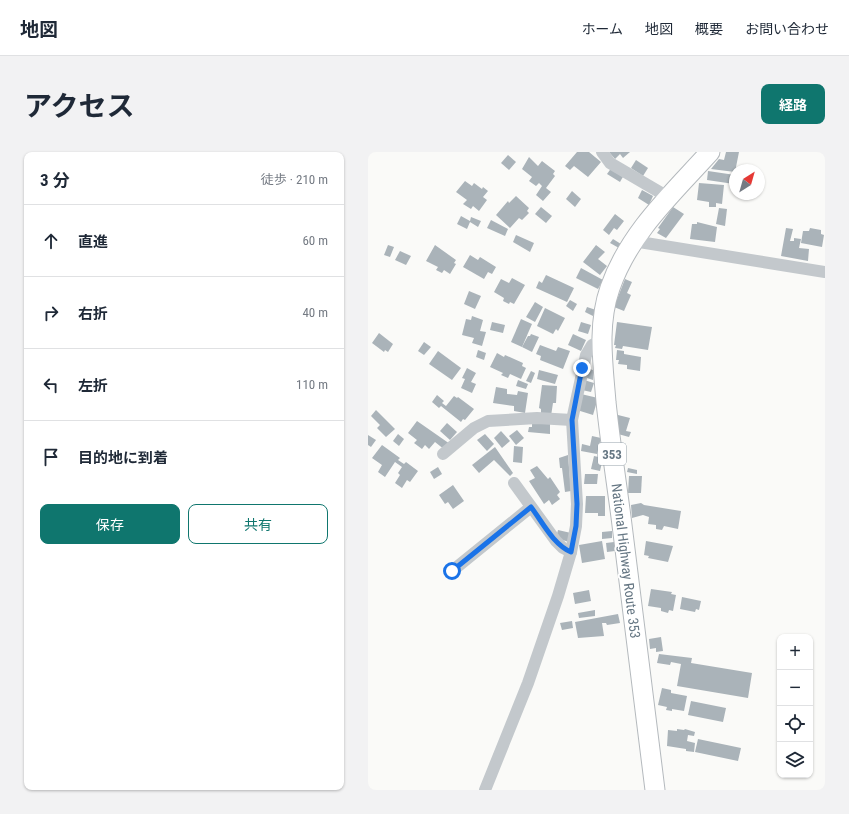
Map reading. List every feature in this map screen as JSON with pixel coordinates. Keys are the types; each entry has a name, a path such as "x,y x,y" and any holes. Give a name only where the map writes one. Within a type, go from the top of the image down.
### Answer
{"highway":[{"name":"National Highway Route 353","path":"655,790 610,433 602,340 604,310 610,288 620,263 633,241 668,197 710,152"}],"street":[{"path":"602,152 610,163 668,197"},
{"path":"633,241 825,272"},
{"path":"485,790 528,683 558,596 571,552 576,526 577,504 572,420 586,354 592,345 602,340"},
{"path":"443,454 474,428 488,421 537,418 572,420"},
{"path":"514,484 556,542 571,552"},
{"path":"452,571 531,507"}],"building":[{"path":"577,152 589,152 601,162 588,177 574,166 570,170 565,166"},
{"path":"609,152 630,152 623,158 620,154 615,159"},
{"path":"726,152 739,152 737,164 729,164 729,171 711,169 719,159 724,160"},
{"path":"508,155 516,162 509,170 501,163"},
{"path":"529,157 538,166 542,161 555,171 553,174 555,176 546,188 551,192 543,201 536,195 542,186 539,183 536,186 529,181 532,177 522,169"},
{"path":"636,160 648,168 643,176 631,168"},
{"path":"612,167 624,175 620,182 607,174"},
{"path":"708,171 729,174 729,183 707,180"},
{"path":"465,181 472,186 474,183 482,189 483,187 488,191 483,197 487,200 479,211 473,206 471,209 463,204 467,200 456,192"},
{"path":"699,183 724,185 722,204 716,203 716,207 709,207 709,202 697,200"},
{"path":"642,190 653,196 649,205 638,198"},
{"path":"572,191 581,199 575,207 566,199"},
{"path":"516,196 529,208 527,211 529,213 522,220 519,218 510,228 496,215 508,201 509,203"},
{"path":"541,207 552,216 546,223 535,214"},
{"path":"673,207 684,214 666,238 657,233 660,229 658,228"},
{"path":"719,208 727,209 725,226 716,224"},
{"path":"615,214 624,221 617,230 614,228 609,235 603,230"},
{"path":"461,216 470,221 471,217 481,221 478,227 470,222 467,229 457,224"},
{"path":"491,220 508,229 505,236 487,228"},
{"path":"697,222 717,227 715,242 690,239 692,224 697,224"},
{"path":"786,228 793,229 790,241 794,241 794,238 801,239 799,248 809,249 808,261 781,256"},
{"path":"810,228 821,230 821,234 824,235 822,247 801,243 803,231 809,231"},
{"path":"516,235 534,243 530,252 513,242"},
{"path":"613,239 621,244 619,248 610,243"},
{"path":"388,245 394,247 390,257 384,255"},
{"path":"435,245 456,260 454,263 456,264 450,274 444,270 442,273 436,270 438,267 426,261"},
{"path":"596,245 605,252 598,259 607,266 600,275 583,262"},
{"path":"400,251 411,256 406,265 395,260"},
{"path":"470,255 478,260 480,257 496,267 492,274 488,272 484,279 463,267"},
{"path":"581,268 603,280 598,289 576,278"},
{"path":"546,275 574,288 567,302 536,288 539,281 542,283"},
{"path":"512,278 525,285 514,304 510,302 509,304 503,301 504,298 494,292 501,279 509,283"},
{"path":"625,279 632,282 627,293 631,295 624,311 614,307"},
{"path":"469,291 481,296 475,309 464,304"},
{"path":"570,300 577,304 573,311 566,306"},
{"path":"535,302 543,307 535,322 526,317"},
{"path":"587,307 596,310 593,316 585,312"},
{"path":"545,308 565,318 558,331 556,329 553,334 537,326"},
{"path":"472,316 483,320 480,331 486,332 482,346 472,343 474,338 462,335 466,319 471,320"},
{"path":"521,319 532,324 522,347 511,342"},
{"path":"492,322 505,325 503,333 490,330"},
{"path":"581,322 591,325 588,334 578,331"},
{"path":"617,322 652,327 648,350 623,346 622,349 615,348 616,345 614,345"},
{"path":"379,333 393,344 388,352 385,350 384,352 372,343"},
{"path":"531,334 539,337 532,352 522,347 528,336"},
{"path":"573,334 586,340 581,351 568,345"},
{"path":"424,342 431,347 424,355 418,351"},
{"path":"540,345 556,351 558,347 570,351 563,369 540,360 541,356 536,354"},
{"path":"478,350 486,353 484,360 476,357"},
{"path":"617,350 624,351 624,354 641,357 640,371 627,369 627,365 618,364 619,360 616,360"},
{"path":"438,351 461,368 452,380 429,364"},
{"path":"497,353 504,357 505,355 523,363 522,366 526,368 521,379 510,374 508,378 501,375 503,373 490,367"},
{"path":"467,368 476,373 471,382 476,384 472,393 461,388 465,379 462,378"},
{"path":"586,368 593,370 593,380 584,377"},
{"path":"539,370 558,375 555,384 537,379"},
{"path":"531,371 535,373 531,383 526,381"},
{"path":"518,380 528,384 526,389 516,386"},
{"path":"584,380 594,383 591,392 582,390"},
{"path":"542,385 557,386 556,403 553,403 551,416 541,415 541,409 539,408"},
{"path":"496,387 507,389 507,394 517,395 518,391 528,393 525,413 514,411 514,406 493,403"},
{"path":"581,394 598,398 593,415 577,410"},
{"path":"437,395 444,401 442,403 446,406 454,396 457,398 458,397 474,409 465,420 463,419 461,422 441,406 439,408 432,402"},
{"path":"376,410 395,429 386,437 377,428 380,425 371,416"},
{"path":"618,415 630,418 626,431 631,432 629,437 618,434 619,429 614,428"},
{"path":"417,421 450,444 445,450 435,442 429,449 425,445 422,449 414,443 417,440 408,433"},
{"path":"447,423 457,432 450,440 440,431"},
{"path":"532,423 550,424 550,434 528,432 529,427 532,427"},
{"path":"517,430 524,438 516,445 509,436"},
{"path":"501,431 510,441 502,448 494,438"},
{"path":"398,434 404,439 399,446 393,441"},
{"path":"485,434 494,444 487,451 477,440"},
{"path":"368,435 376,440 371,447 368,445"},
{"path":"592,436 601,438 597,454 581,451 582,444 590,446"},
{"path":"382,445 400,458 398,460 404,464 406,462 418,471 410,482 407,480 402,488 395,483 400,475 398,473 402,467 395,462 385,477 378,472 382,465 372,458"},
{"path":"514,446 523,447 522,463 513,462"},
{"path":"495,447 513,473 510,476 494,460 479,473 472,465"},
{"path":"568,455 571,491 565,492 562,468 560,468 559,458"},
{"path":"594,456 603,458 600,471 591,469"},
{"path":"537,466 548,479 550,477 560,492 557,495 560,499 552,505 549,500 544,504 529,481 535,478 530,470"},
{"path":"438,467 442,474 434,479 430,472"},
{"path":"628,468 637,470 637,474 627,472"},
{"path":"585,474 598,474 597,484 584,484"},
{"path":"629,476 642,476 641,493 628,493"},
{"path":"453,485 464,501 453,509 448,502 445,504 439,495"},
{"path":"586,496 605,496 605,516 598,516 598,513 585,513"},
{"path":"641,503 644,505 681,511 678,529 664,526 662,530 656,529 656,525 648,524 649,517 643,515 632,518 631,505"},
{"path":"558,530 571,533 569,542 556,538"},
{"path":"612,531 612,538 602,539 602,532"},
{"path":"602,541 605,559 582,563 579,545"},
{"path":"646,541 673,546 668,562 648,558 649,556 644,555"},
{"path":"614,542 615,551 607,552 606,543"},
{"path":"651,589 672,592 671,594 676,595 673,611 669,610 668,613 661,611 661,608 648,606"},
{"path":"589,590 591,601 575,604 573,593"},
{"path":"682,597 701,601 699,610 696,609 695,612 680,609"},
{"path":"595,610 595,616 579,618 578,613"},
{"path":"618,614 620,623 607,625 606,623 602,623 604,636 578,638 575,622"},
{"path":"572,621 573,628 562,630 560,623"},
{"path":"661,637 663,651 656,652 656,648 650,649 649,639"},
{"path":"659,654 692,658 691,663 752,673 748,698 677,686 681,664 671,662 670,665 657,663"},
{"path":"662,688 671,690 671,693 687,696 684,711 672,709 672,711 666,710 667,707 658,705"},
{"path":"691,701 726,708 723,722 688,715"},
{"path":"677,729 685,729 695,732 694,736 688,735 687,741 695,743 694,752 667,746 668,730 677,731"},
{"path":"698,739 741,748 738,761 695,752"}],"route":[{"path":"452,571 531,507 556,542 571,552 576,526 577,504 572,450 572,420 582,368"}]}
